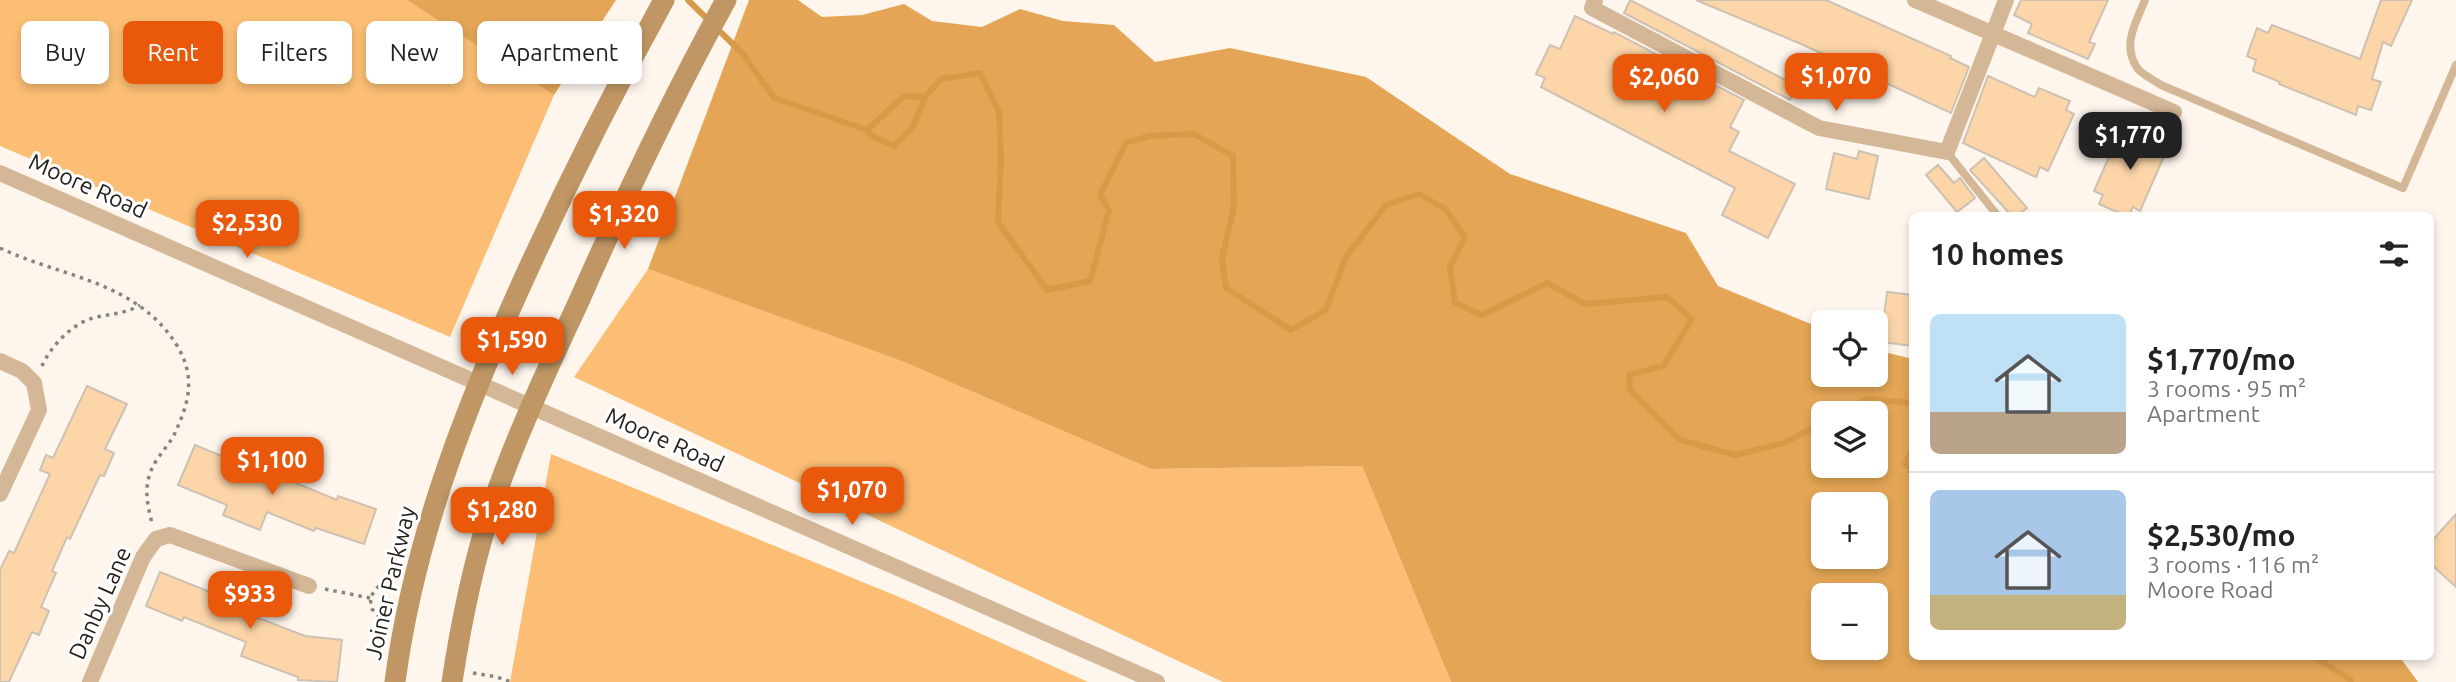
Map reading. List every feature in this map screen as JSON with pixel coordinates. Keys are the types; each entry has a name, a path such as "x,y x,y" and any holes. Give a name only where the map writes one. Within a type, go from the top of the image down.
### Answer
{"main road":[{"name":"Joiner Parkway","path":"395,682 413,584 440,484 478,382 553,215 664,0"},
{"path":"453,676 467,598 482,538 531,406 682,80 726,0"}],"street":[{"path":"1595,0 1592,8 1819,128 1947,152 2006,0"},
{"path":"1914,0 2174,112"},
{"name":"Moore Road","path":"0,173 1157,682"},
{"path":"0,361 22,371 34,383 39,410 0,494"},
{"name":"Danby Lane","path":"90,682 143,557 156,538 170,535 309,586"}],"lane":[{"path":"2146,0 2133,27 2129,50 2138,70 2161,85 2403,188 2456,65"},
{"path":"1947,152 1995,212"}],"path":[{"path":"0,248 89,279 140,305 153,315 181,352 191,380 189,396 176,431 148,475 145,493 156,538"},
{"path":"34,383 46,357 82,322 131,311 140,305"},
{"path":"405,623 382,620 372,609 370,598 377,586 388,580 413,584"},
{"path":"309,586 370,598"},
{"path":"453,676 497,677 511,682"}],"shaded area":[{"path":"0,0 436,0 462,21 366,21 366,84 463,84 463,22 477,33 477,84 540,84 554,95 450,337 0,146"},
{"path":"407,0 616,0 602,21 477,21 477,45 463,36 463,21 439,21"},
{"path":"749,0 798,0 822,17 862,15 904,4 932,21 982,27 1020,9 1063,21 1114,25 1155,62 1230,48 1366,77 1510,174 1686,233 1718,286 1811,324 1811,387 1888,387 1888,353 1909,358 1909,660 2402,660 2418,682 1451,682 1362,466 1151,469 904,362 648,269"},
{"path":"537,84 561,84 554,95"},
{"path":"648,269 904,362 1151,469 1362,466 1451,682 1223,682 574,377"},
{"path":"551,454 904,599 1088,682 510,682"}],"building":[{"path":"1630,0 1797,86 1790,100 1624,13"},
{"path":"1696,0 1826,0 1951,56 1950,58 1969,67 1951,113 1799,43"},
{"path":"2021,0 2108,0 2089,42 2095,44 2088,59 2028,33 2032,24 2014,15"},
{"path":"2381,0 2412,0 2391,46 2383,42 2372,79 2381,82 2371,110 2358,106 2356,115 2253,71 2256,60 2247,56 2257,28 2268,33 2272,25 2360,59"},
{"path":"1575,16 1613,34 1614,32 1744,100 1730,127 1739,132 1729,151 1795,184 1768,238 1722,215 1735,188 1541,87 1545,78 1536,74 1550,45 1560,49"},
{"path":"1988,76 2035,97 2039,88 2070,101 2066,110 2074,114 2048,171 2040,167 2036,177 1963,143"},
{"path":"2131,128 2161,141 2157,151 2165,154 2140,211 2133,207 2130,212 2117,212 2099,204 2103,195 2094,191 2119,134 2126,138"},
{"path":"1859,151 1878,156 1869,199 1826,189 1834,153 1857,159"},
{"path":"1984,158 2027,208 2022,212 2008,212 1970,170"},
{"path":"1938,165 1954,183 1960,178 1975,198 1957,212 1926,175"},
{"path":"1887,292 1909,295 1909,346 1888,343 1888,310 1885,310"},
{"path":"87,386 127,404 105,449 114,453 104,476 100,475 70,539 67,537 52,571 56,573 41,607 49,611 39,635 32,632 9,682 0,682 0,570 9,551 14,553 50,474 40,470 46,455 53,458"},
{"path":"195,445 243,465 245,462 337,500 338,496 376,509 364,544 316,528 314,531 267,512 260,530 223,515 227,505 178,485"},
{"path":"2456,514 2456,587 2434,567 2434,539"},
{"path":"160,572 245,606 243,612 305,636 342,640 337,682 298,680 298,677 241,656 246,642 184,617 182,621 146,606"}],"waterway":[{"path":"688,0 744,55 774,98 867,130 904,96 925,97 941,79 980,73 999,112 1001,159 998,222 1047,290 1090,281 1109,210 1100,195 1126,143 1149,136 1194,134 1233,156 1234,207 1222,258 1226,288 1291,330 1326,310 1346,257 1386,205 1419,194 1445,209 1465,237 1450,267 1455,303 1482,315 1547,283 1585,304 1667,297 1692,319 1663,366 1629,375 1630,390 1680,440 1735,455 1784,443 1811,429"},
{"path":"867,130 872,136 894,146 913,127 925,97"},
{"path":"1863,401 1867,399 1909,403"},
{"path":"1909,456 1905,464 1909,468"},
{"path":"2319,660 2351,682"}]}
